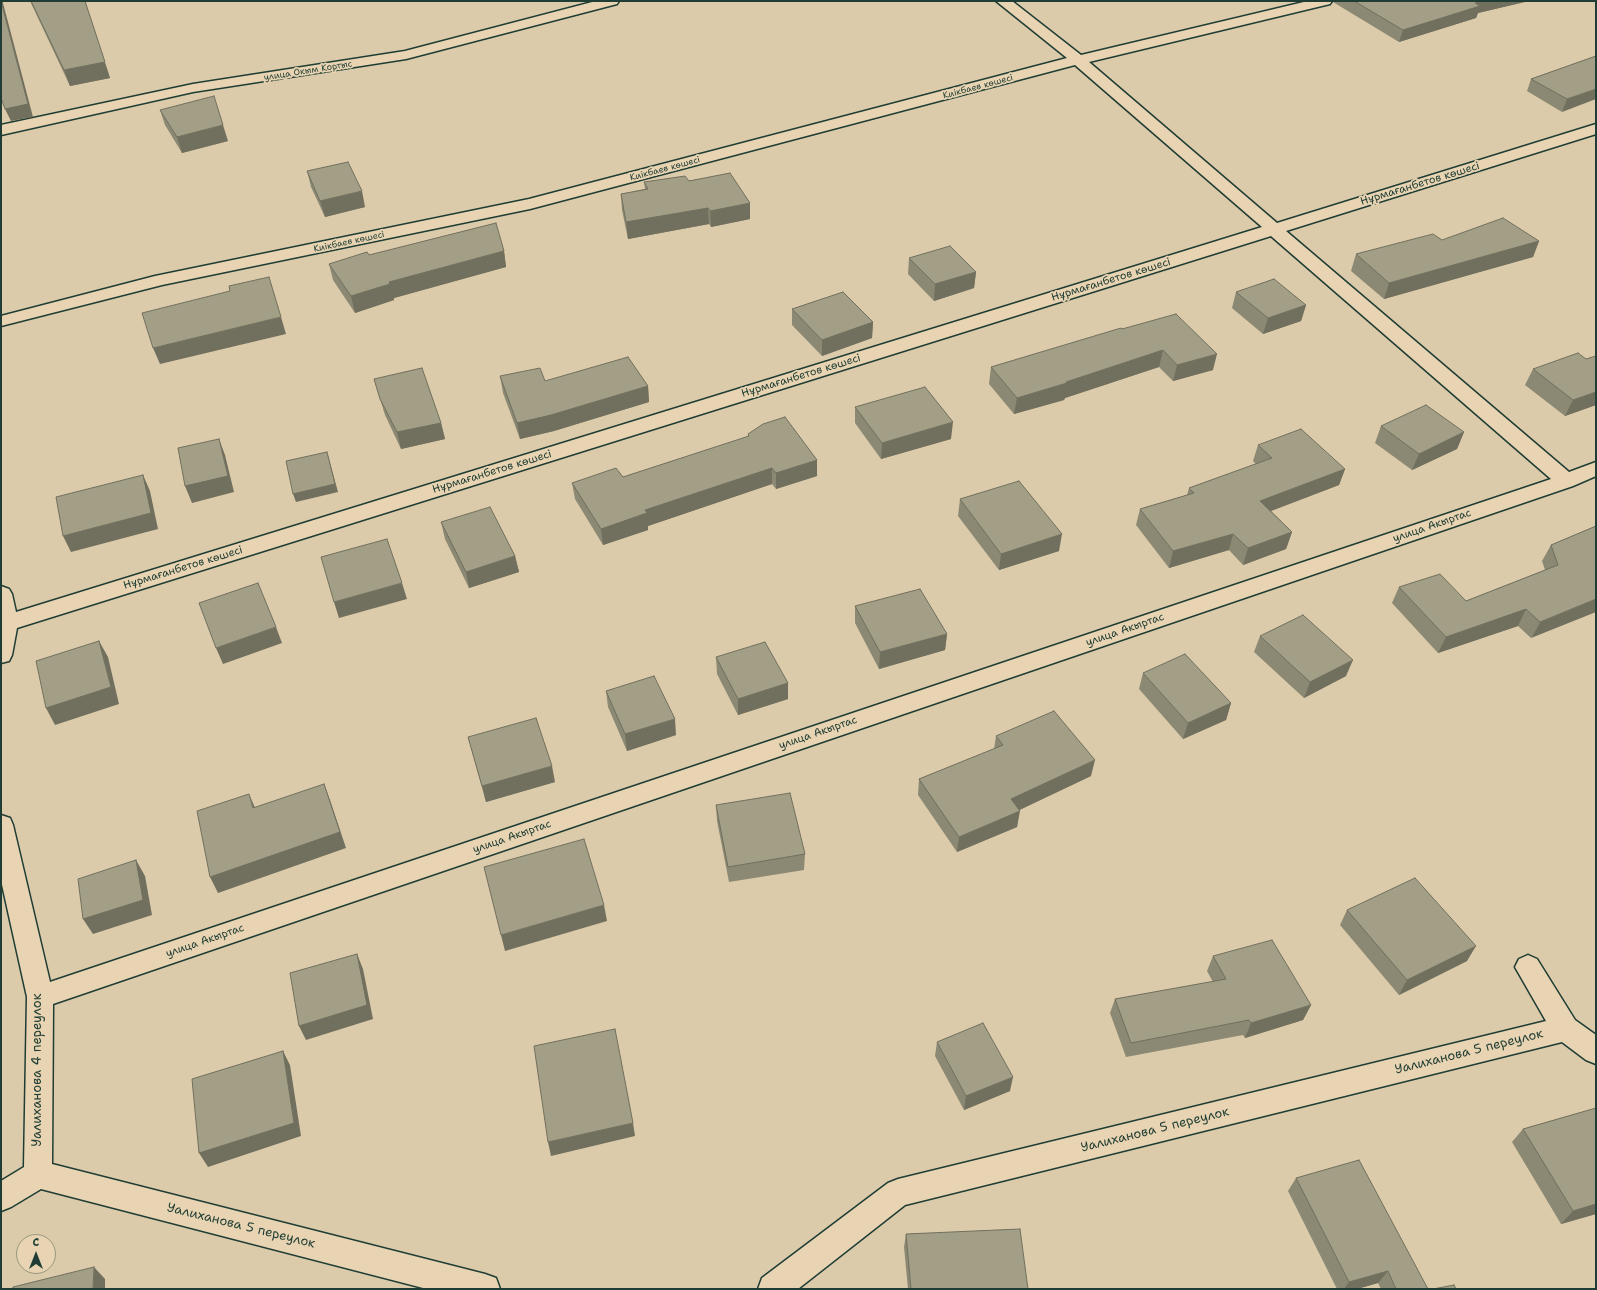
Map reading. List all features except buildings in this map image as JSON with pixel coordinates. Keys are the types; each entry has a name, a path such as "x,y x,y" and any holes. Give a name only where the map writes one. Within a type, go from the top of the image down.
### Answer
{"street":[{"name":"улица Окым Кортыс","path":"1,130 193,88 406,55 612,1"},
{"path":"1003,1 1078,60 1566,480"},
{"name":"Киікбаев көшесі","path":"1,322 161,280 530,204 1078,60 1325,1"},
{"name":"Нұрмағанбетов көшесі","path":"7,623 1596,129"},
{"name":"улица Акыртас","path":"40,996 1596,469"},
{"path":"1,594 7,623 1,656"},
{"name":"Уалиханова 4 переулок","path":"1,825 40,996 38,1174"},
{"path":"1528,967 1565,1029 1596,1051"},
{"name":"Уалиханова 5 переулок","path":"773,1289 898,1193 1565,1029"},
{"path":"1,1196 38,1174"},
{"name":"Уалиханова 5 переулок","path":"38,1174 485,1289"}]}
